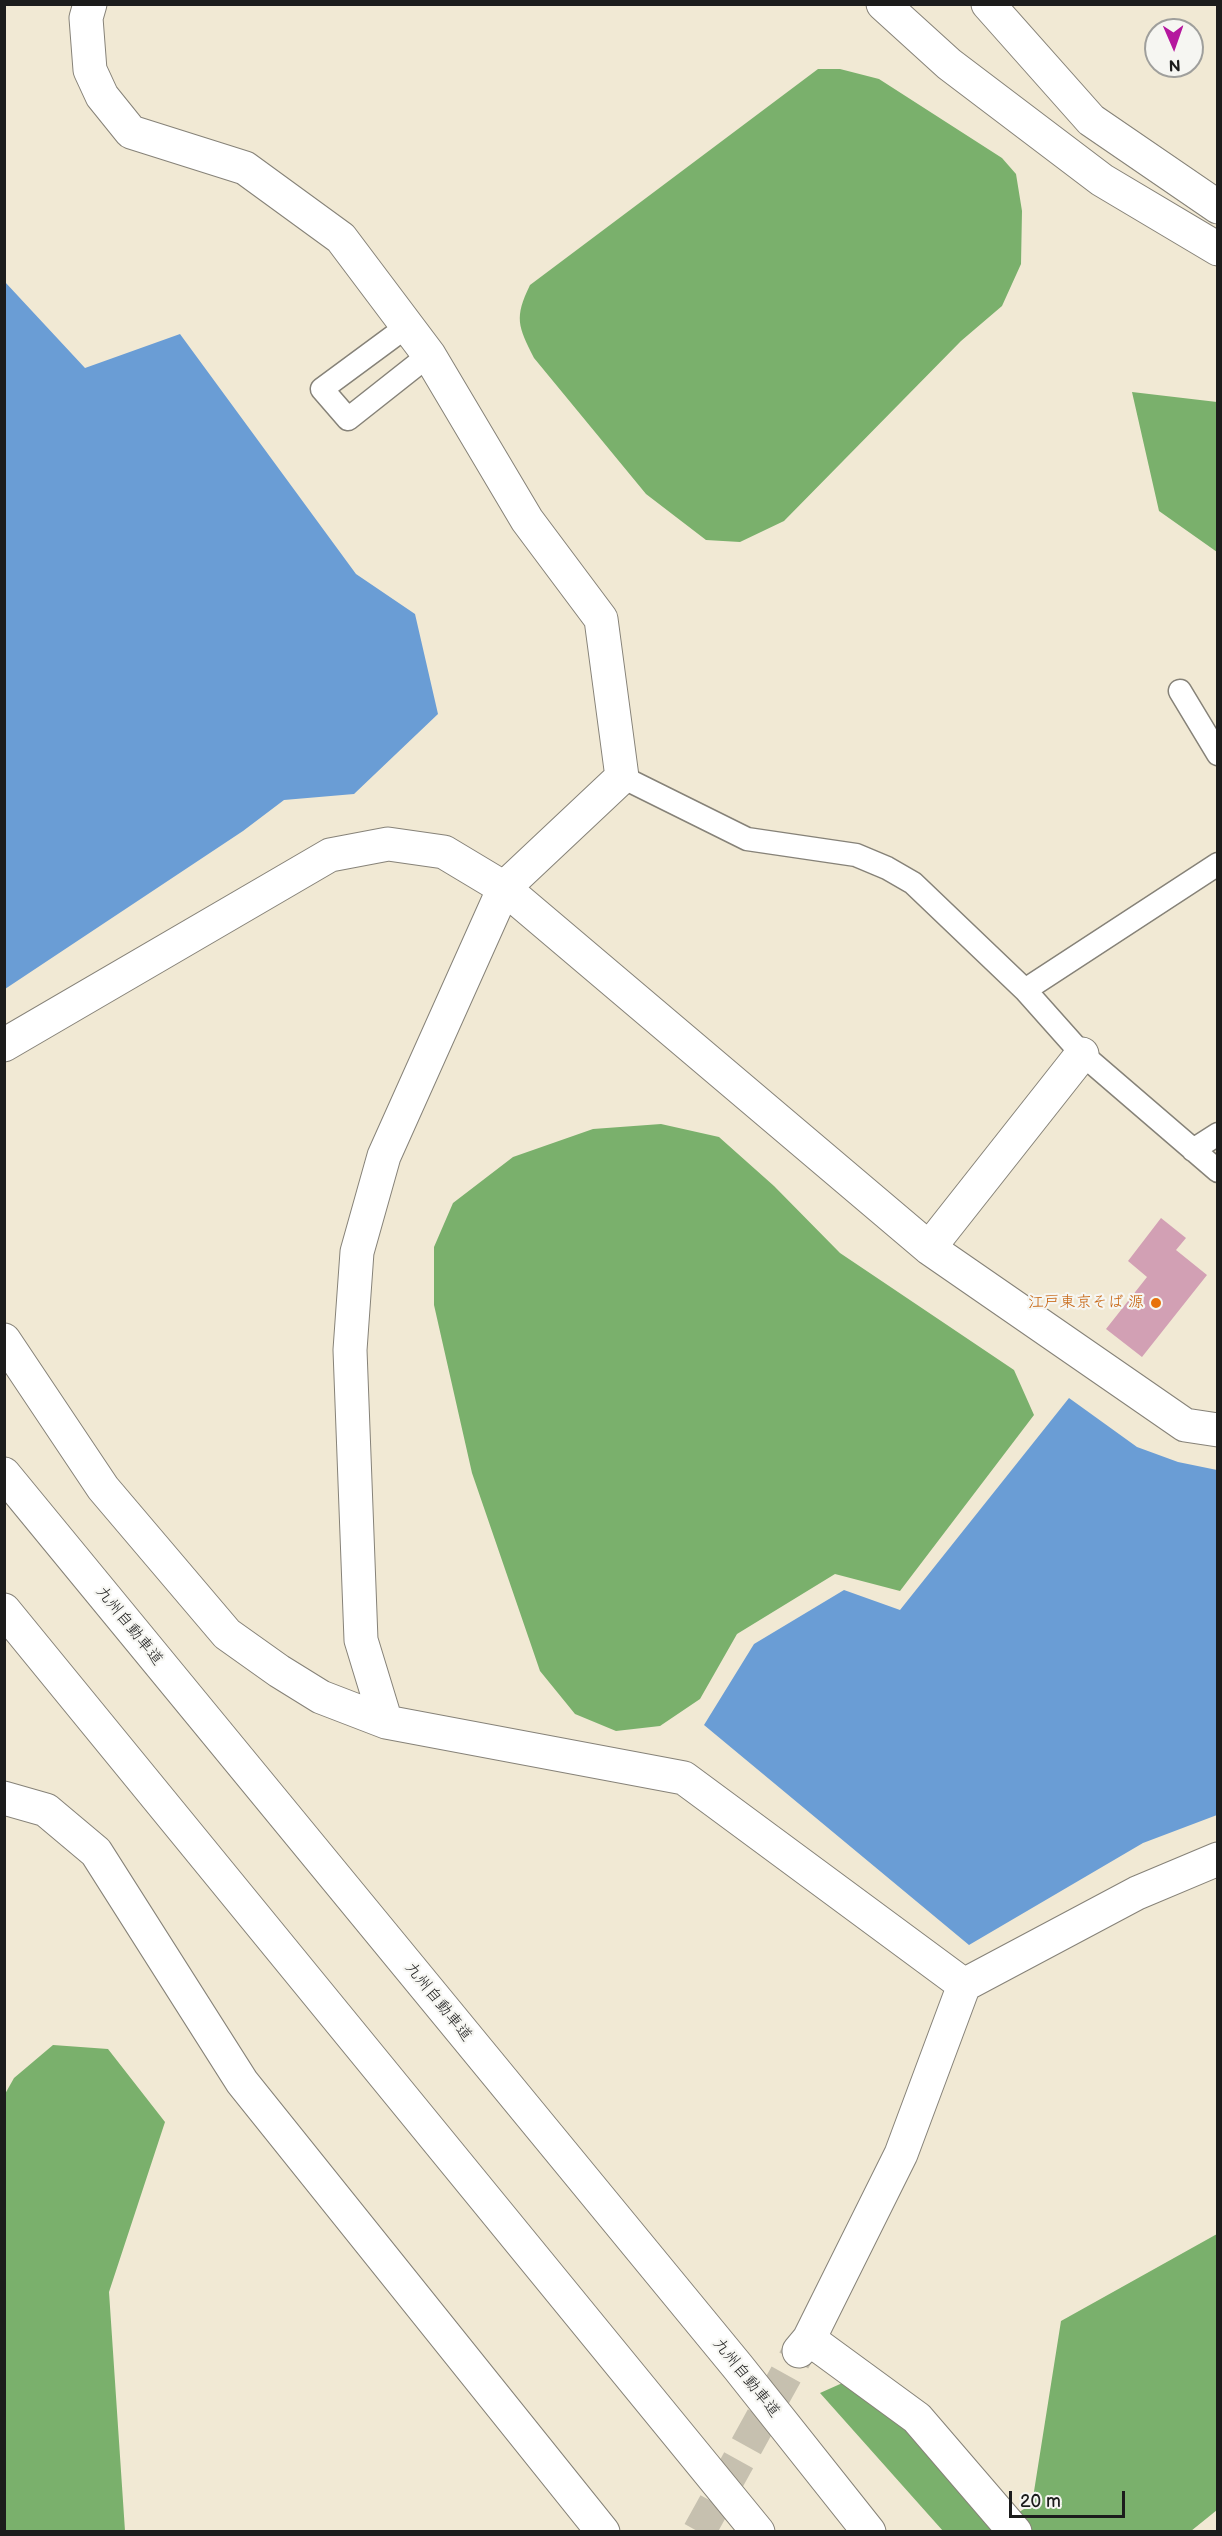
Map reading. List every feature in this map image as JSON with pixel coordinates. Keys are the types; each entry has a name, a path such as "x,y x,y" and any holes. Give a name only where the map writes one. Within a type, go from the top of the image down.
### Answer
{"main road":[{"path":"90,4 86,18 90,70 102,96 131,132 245,168 341,238 429,355 527,520 601,619 622,777 504,888 384,1156 357,1252 350,1350 361,1640 386,1722"},
{"path":"883,4 949,64 1102,180 1218,249"},
{"path":"988,4 1091,120 1218,207"},
{"path":"4,1045 330,855 388,844 444,852 504,888 929,1248 1185,1425 1218,1431"},
{"path":"929,1248 1082,1054"},
{"path":"4,1340 103,1488 227,1634 279,1671 321,1696 386,1722 684,1778 964,1985"},
{"name":"九州自動車道","path":"4,1474 738,2367 869,2532"},
{"path":"4,1610 758,2532"},
{"path":"4,1798 45,1810 96,1852 242,2082 603,2532"},
{"path":"1015,2532 917,2418 804,2345 901,2154 964,1985 1137,1893 1218,1859"}],"lane":[{"path":"406,327 322,389 348,418 429,355"},
{"path":"1180,691 1218,754"},
{"path":"622,777 747,839 856,855 887,868 913,883 1024,990 1082,1054 1218,1171"},
{"path":"1024,990 1218,864"},
{"path":"1193,1150 1218,1134"}],"green space":[{"path":"818,69 840,69 879,79 1002,158 1016,174 1022,211 1021,264 1002,306 961,341 784,521 740,542 706,540 646,494 534,358 521,330 520,314 530,285"},
{"path":"1132,392 1217,402 1217,552 1159,511"},
{"path":"661,1124 719,1137 774,1186 840,1253 1014,1370 1034,1415 900,1591 835,1574 737,1634 700,1699 660,1726 616,1731 575,1714 540,1671 472,1473 434,1305 434,1247 453,1203 513,1157 593,1129"},
{"path":"53,2045 108,2049 165,2122 109,2292 125,2531 5,2531 5,2094 14,2078"},
{"path":"1217,2234 1217,2510 1191,2531 943,2531 820,2393 876,2368 992,2529 1032,2504 1061,2321"}],"water":[{"path":"5,282 85,368 180,334 356,574 415,614 438,714 354,794 284,800 243,831 5,989"},
{"path":"1069,1398 1137,1447 1178,1462 1217,1470 1217,1815 1143,1843 969,1945 704,1725 754,1644 844,1590 900,1610"}],"building":[{"name":"江戸東京そば 源","path":"1161,1218 1186,1238 1176,1250 1207,1275 1142,1357 1106,1329 1147,1277 1128,1261"}],"tunnel":[{"path":"699,2532 799,2351"}],"place":[{"name":"江戸東京そば 源","path":"1156,1303"}]}
